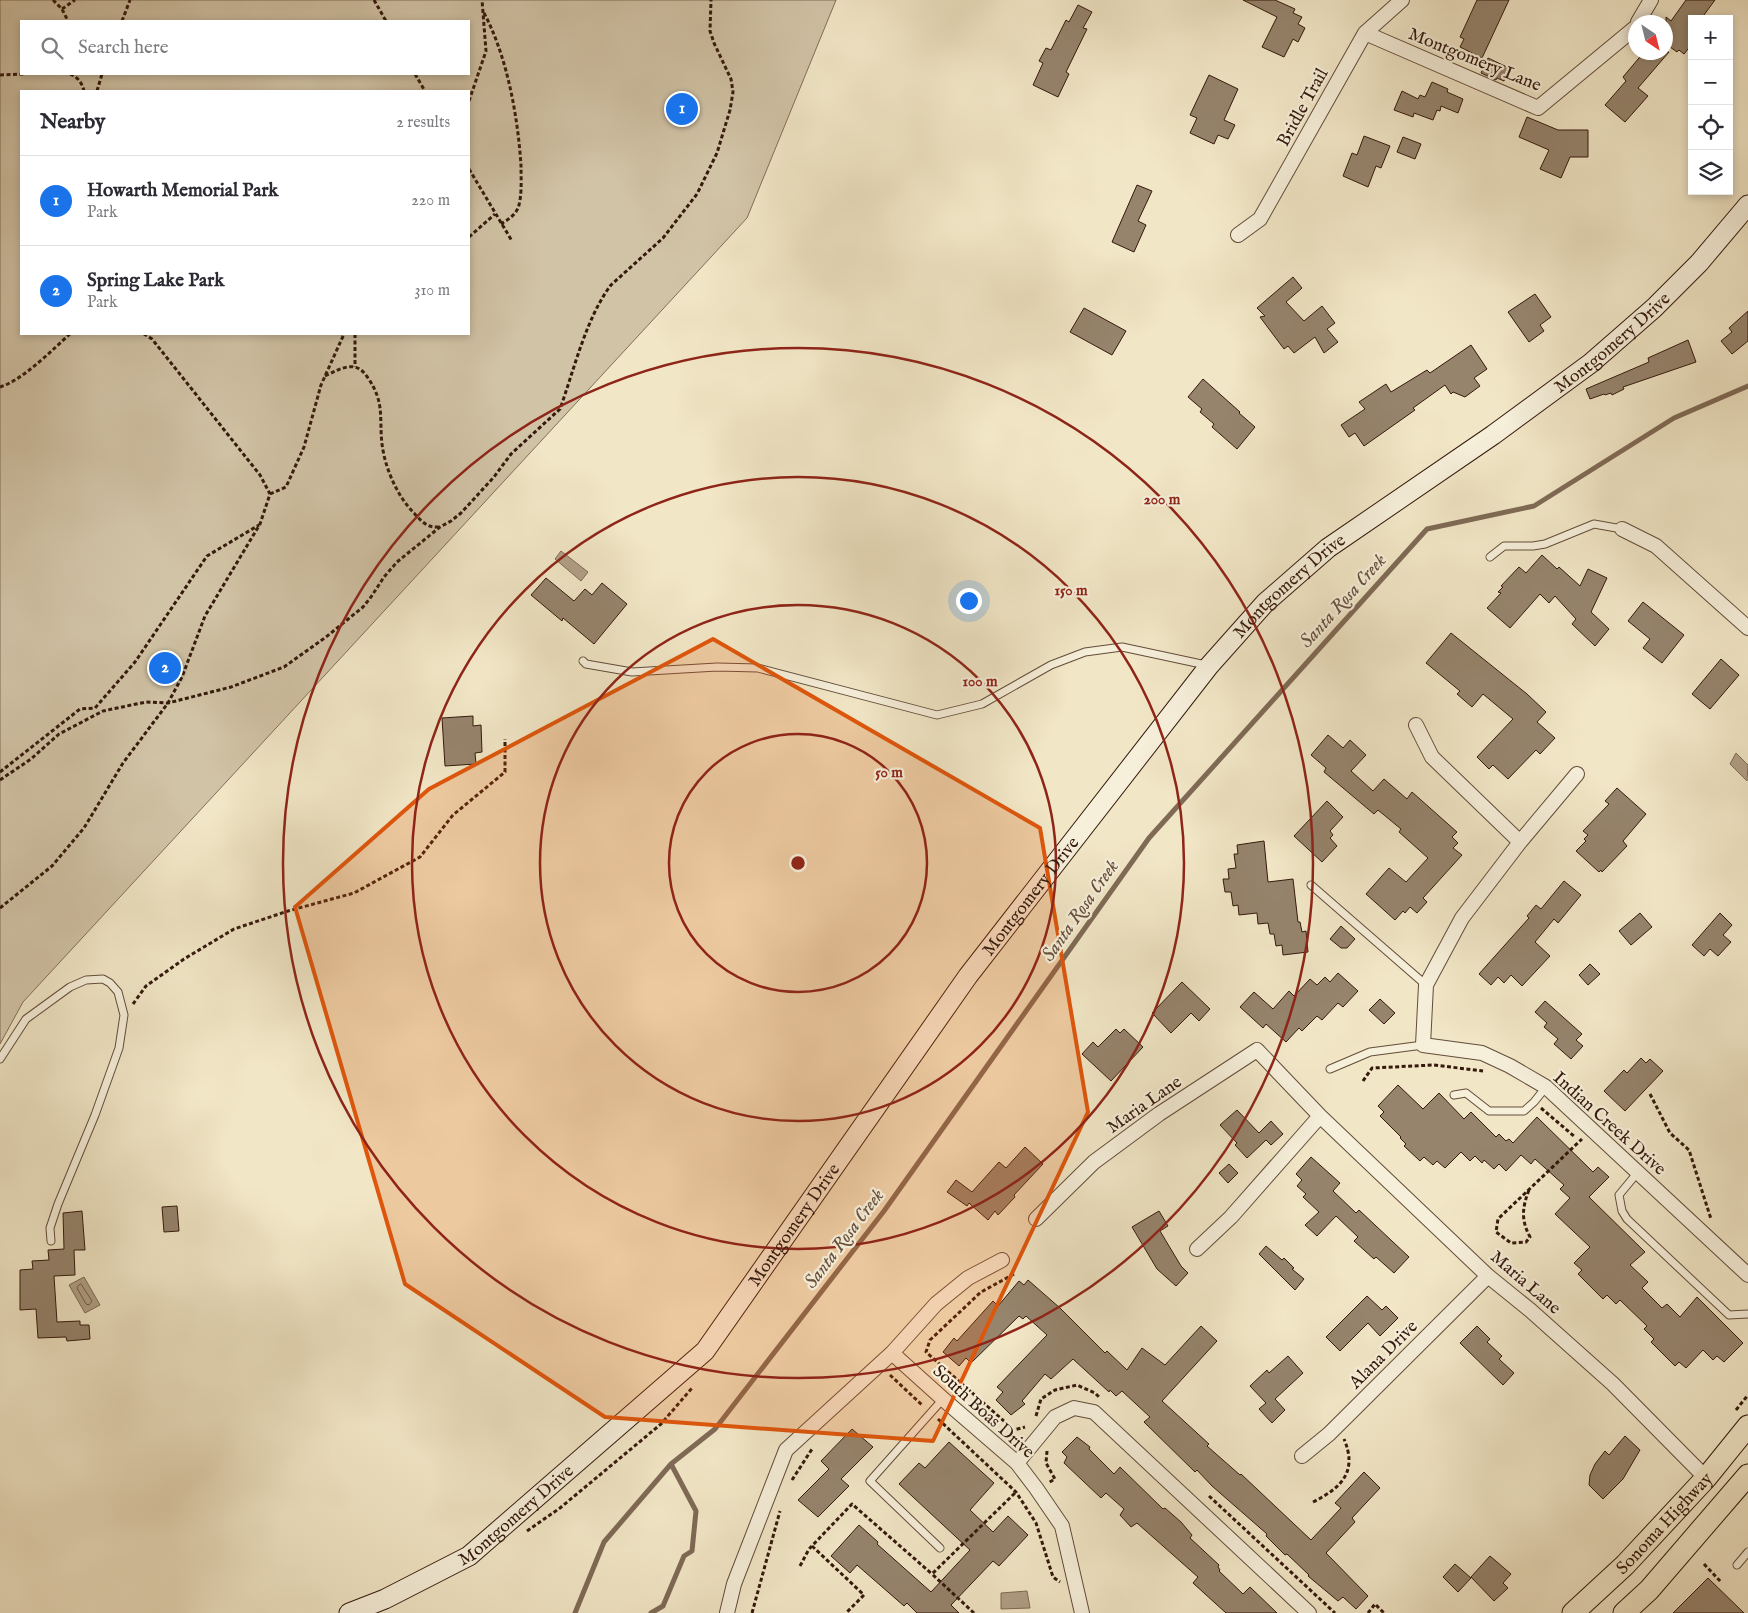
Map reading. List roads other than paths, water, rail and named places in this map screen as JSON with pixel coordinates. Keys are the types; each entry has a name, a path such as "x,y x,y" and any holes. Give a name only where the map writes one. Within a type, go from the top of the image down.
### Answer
{"main road":[{"name":"Sonoma Highway","path":"1573,1613 1625,1565 1706,1478 1748,1426"},
{"name":"Sonoma Highway","path":"1624,1613 1648,1590 1748,1475"}],"street":[{"name":"Bridle Trail","path":"1238,235 1260,219 1364,32 1402,0"},
{"path":"1642,15 1651,0"},
{"name":"Montgomery Lane","path":"1364,32 1538,108 1628,35"},
{"name":"Montgomery Drive","path":"349,1613 385,1600 469,1556 705,1351 968,976 1209,666 1265,603 1328,548 1493,435 1591,363 1654,308 1699,264 1748,205"},
{"path":"1622,529 1656,546 1748,628"},
{"path":"1416,725 1432,756 1520,842"},
{"path":"1423,1044 1426,985 1462,918 1520,842 1577,774"},
{"name":"Indian Creek Drive","path":"1423,1044 1482,1052 1546,1087 1748,1275"},
{"name":"Maria Lane","path":"1036,1219 1094,1162 1158,1114 1257,1050 1320,1116 1488,1276 1530,1310 1612,1384 1706,1478"},
{"path":"1197,1249 1231,1217 1320,1116"},
{"path":"728,1613 734,1584 786,1450 892,1353 936,1304 968,1278 1002,1260"},
{"name":"Alana Drive","path":"1302,1456 1338,1425 1488,1276"},
{"name":"South Boas Drive","path":"892,1353 942,1399 1017,1463 1036,1488 1062,1526 1082,1613"},
{"path":"1017,1463 1055,1417 1074,1408 1094,1412 1309,1613"}],"lane":[{"path":"1490,557 1504,546 1545,544 1594,524 1622,529"},
{"path":"583,661 586,664 632,672 717,667 758,668 937,715 982,704 1051,665 1085,652 1122,647 1209,666"},
{"path":"1311,885 1426,985"},
{"path":"0,1059 26,1019 70,987 86,980 103,979 110,983 118,992 124,1015 119,1048 95,1115 52,1220 50,1228 51,1241"},
{"path":"1330,1069 1370,1052 1423,1044"},
{"path":"1454,1094 1466,1093 1489,1111 1524,1111 1546,1087"},
{"path":"1638,1172 1619,1195 1622,1212 1627,1220 1729,1316 1748,1314"},
{"path":"940,1548 870,1481 942,1399"},
{"path":"1737,1564 1748,1552"}],"water":[{"path":"561,551 588,572 581,581 555,559"},
{"path":"1736,753 1748,765 1747,781 1730,764"},
{"path":"84,1277 100,1305 85,1313 69,1285"},
{"path":"1027,1591 1030,1608 1001,1609 1001,1593"}],"waterway":[{"name":"Santa Rosa Creek","path":"575,1613 604,1542 671,1464 715,1429 884,1211 1149,838 1427,529 1534,506 1674,418 1748,386"},
{"path":"651,1613 663,1606 684,1556 692,1551 696,1511 671,1464"}],"place":[{"name":"Howarth Memorial Park","path":"682,109"},
{"name":"Spring Lake Park","path":"165,668"}]}
